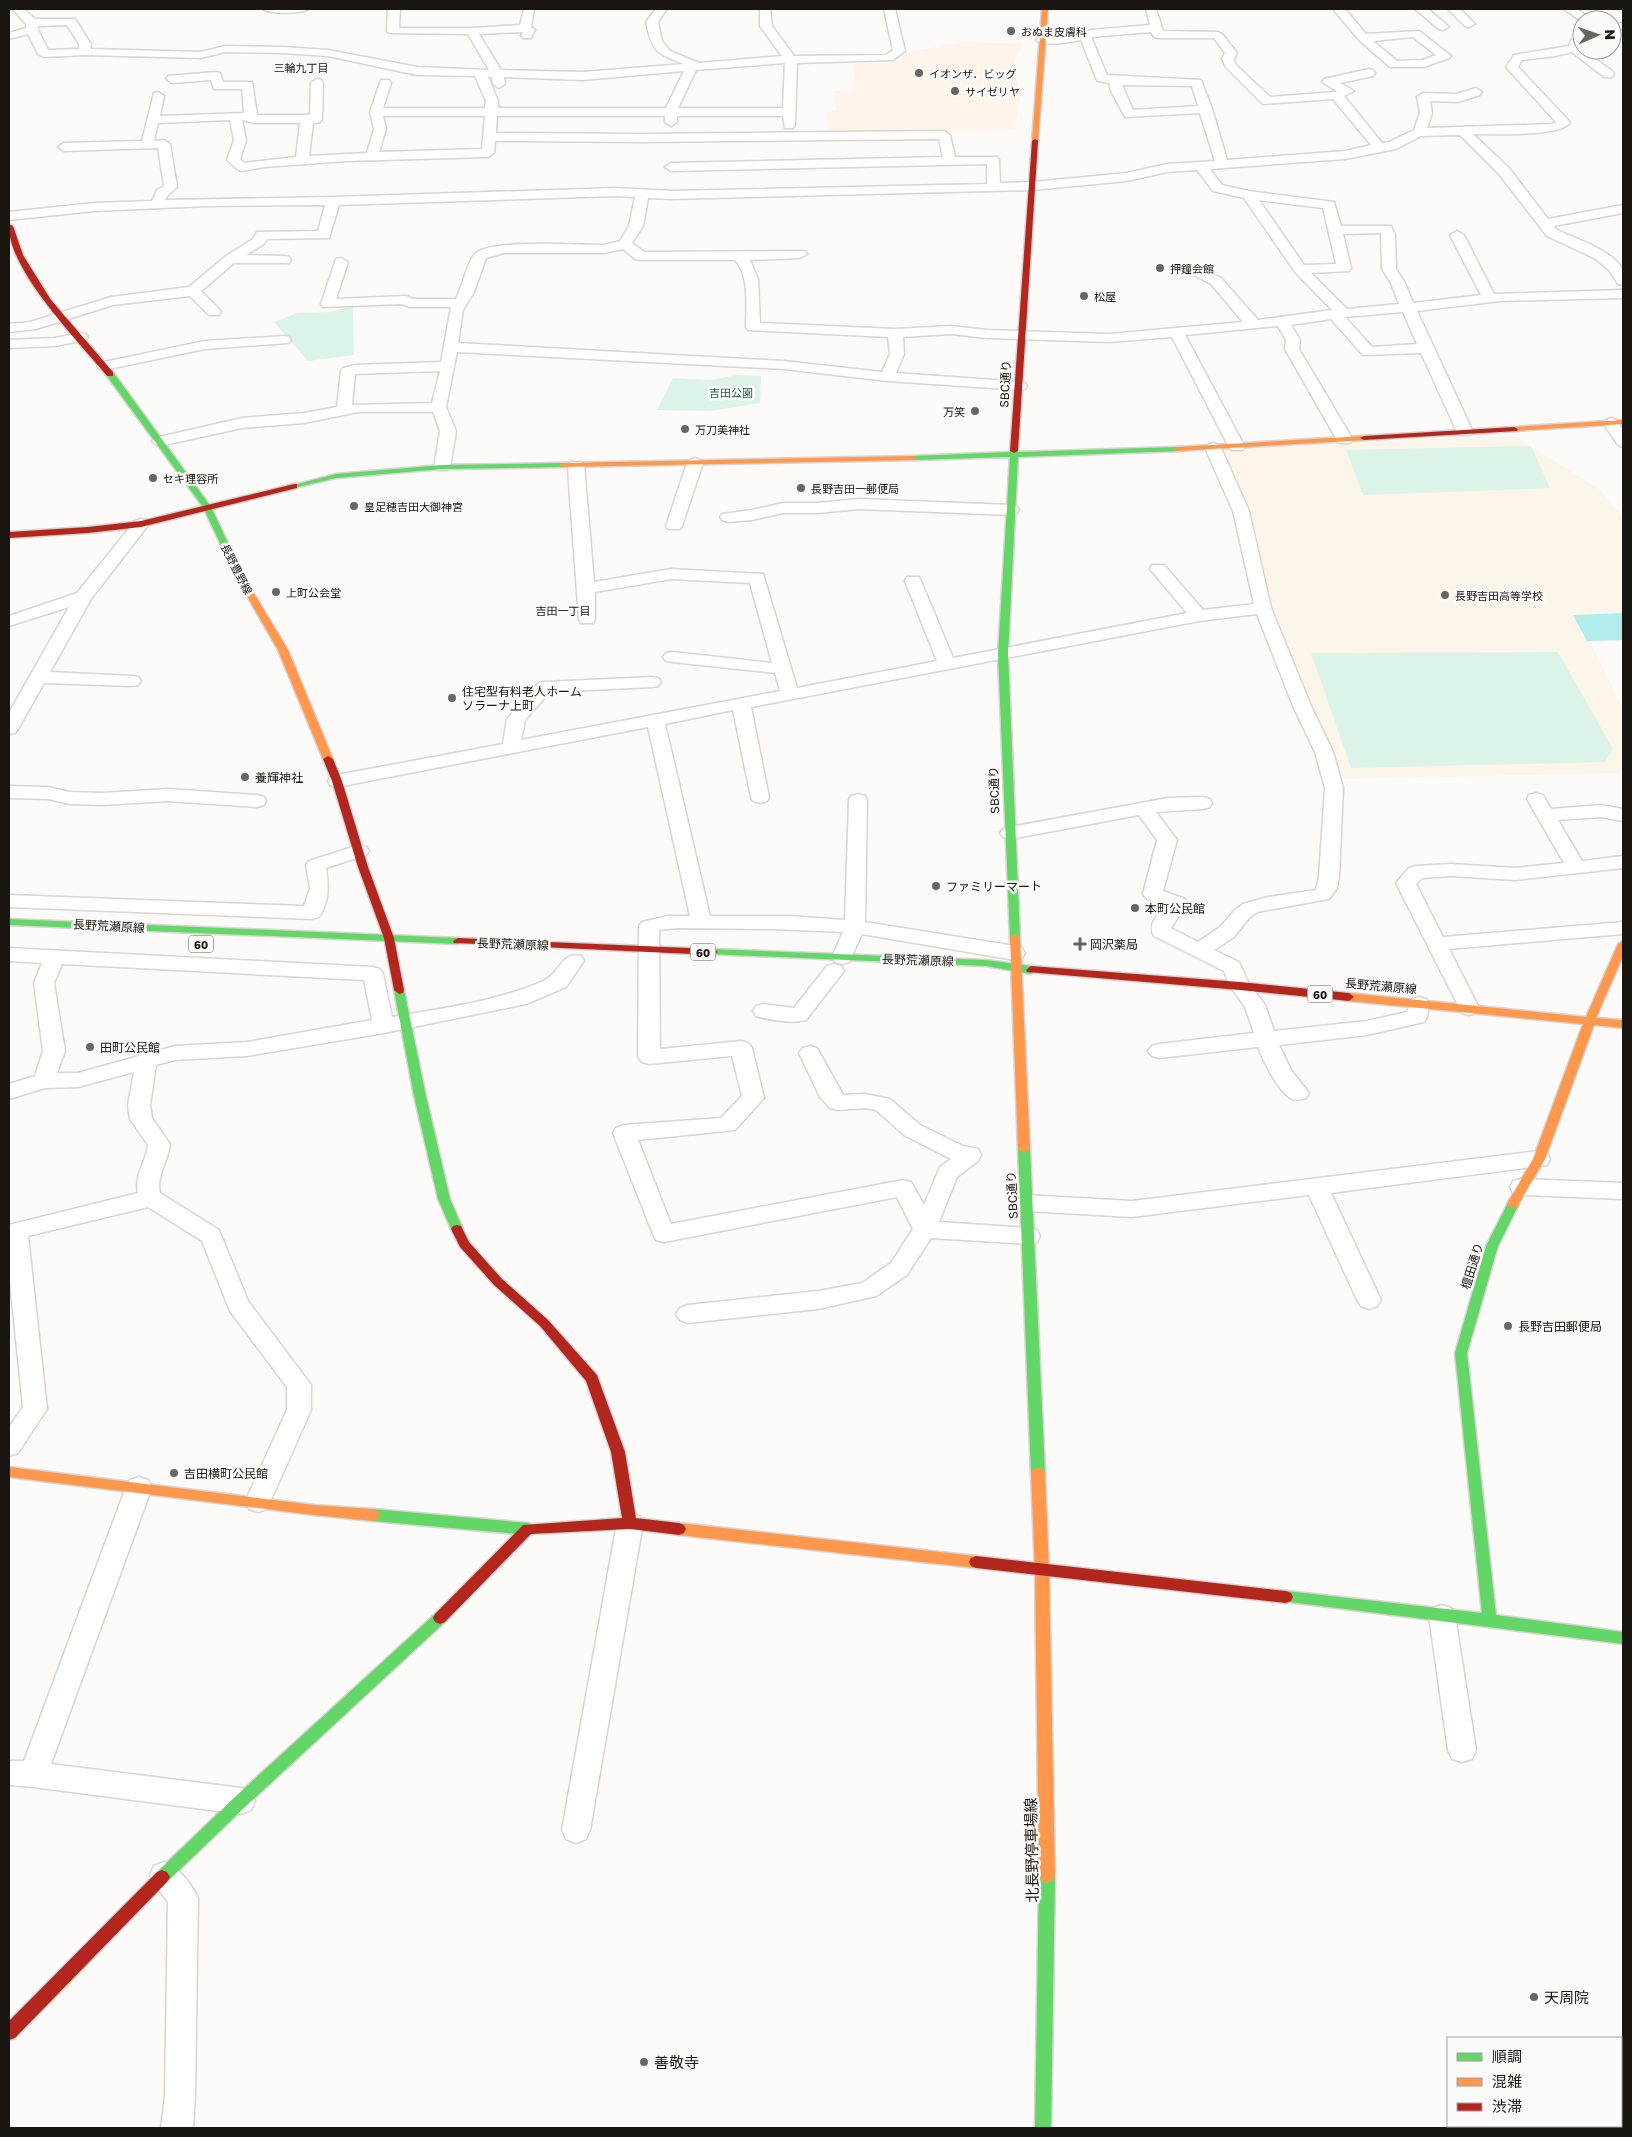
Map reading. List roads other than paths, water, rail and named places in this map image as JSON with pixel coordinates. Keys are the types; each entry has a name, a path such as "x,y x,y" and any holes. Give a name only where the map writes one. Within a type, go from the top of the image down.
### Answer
{"street":[{"path":"18,9 32,27 44,54 85,52 201,55 225,49 307,51 328,53 417,71 583,76 791,60 890,58 899,51 890,9"},
{"path":"269,9 302,9"},
{"path":"394,9 393,31 472,32 526,32 529,9"},
{"path":"661,9 652,22 656,42 666,53 697,67"},
{"path":"765,9 766,26 791,60 792,165"},
{"name":"SBC通り","path":"1042,1571 1003,654 1020,386 1021,336 1045,9"},
{"path":"1151,9 1158,35 1214,34 1218,36 1231,53 1228,59 1230,65 1266,101 1336,95 1348,91 1328,82 1369,73"},
{"path":"1339,9 1363,38 1394,65 1424,63 1445,56 1415,33 1363,38"},
{"path":"1421,9 1444,27"},
{"path":"1454,9 1469,24"},
{"path":"9,36 32,27 71,21 85,44 85,52"},
{"path":"1042,40 1070,39 1104,32 1157,28"},
{"path":"472,32 496,74 507,111 506,137"},
{"path":"1085,36 1102,78 1197,83 1222,164"},
{"path":"490,137 598,138 671,167 792,165 900,175 994,187 1033,186 1127,177 1167,168 1345,154 1392,146 1419,132 1554,128 1564,122 1512,67 1518,58 1555,53 1572,46"},
{"path":"1594,60 1608,74"},
{"path":"671,167 671,111 697,67"},
{"path":"480,73 492,101 488,153"},
{"path":"172,79 216,76 218,86 248,85 250,116"},
{"path":"1115,80 1118,93 1130,114 1206,109"},
{"path":"153,120 250,116 254,119 316,119 317,83"},
{"path":"372,156 380,129 376,112 385,83"},
{"path":"1419,132 1426,113 1423,97 1458,98 1476,92"},
{"path":"1336,95 1379,147"},
{"path":"147,145 158,96"},
{"path":"376,112 790,112"},
{"path":"235,117 240,140 233,160 242,167 302,160 502,152"},
{"path":"302,160 307,118"},
{"path":"1463,131 1504,171 1545,224 1558,236 1600,256 1614,267 1623,281"},
{"path":"671,167 792,165 944,135 950,161"},
{"path":"517,149 598,138"},
{"path":"64,147 164,144 171,187 162,193 157,204"},
{"path":"625,244 636,226 642,194 671,167 792,165 900,175 950,161 993,160 994,187"},
{"path":"1201,166 1218,188 1249,195 1329,205 1344,268 1300,269"},
{"path":"9,216 94,207 157,204 333,201 616,192 642,194"},
{"path":"1249,195 1300,269 1339,314 1368,352 1427,348"},
{"path":"9,328 31,326 62,318 111,301 193,291 212,278 231,259 259,241 262,235 324,235 333,201"},
{"path":"1545,224 1623,209"},
{"name":"長野豊野線","path":"9,226 13,245 48,301 104,366 207,507 244,586 283,650 338,781 389,938 420,1096 444,1198 464,1244 498,1282 544,1323 592,1379 618,1452 630,1523"},
{"path":"1335,230 1386,230 1388,235 1388,269 1398,283 1466,432"},
{"path":"1457,235 1489,298"},
{"path":"442,467 448,431 439,408 448,366 456,310 466,292 480,256 488,252 504,249 604,249 625,244 635,250 640,256 800,254"},
{"path":"739,256 745,260 753,288 753,327 895,333 951,330 1021,336 1109,338 1489,298 1623,294"},
{"path":"231,259 284,260"},
{"path":"341,262 328,304 406,300 409,303 460,303"},
{"path":"1193,269 1216,281 1253,324"},
{"path":"193,291 214,312"},
{"path":"1282,321 1294,340 1292,349 1345,440"},
{"path":"1176,331 1237,447"},
{"path":"887,377 897,354 895,333"},
{"path":"9,344 56,342 81,338"},
{"path":"104,366 205,345 284,340"},
{"path":"450,347 784,365 887,377 1020,386"},
{"path":"344,411 348,371 355,369 448,366"},
{"path":"160,441 242,423 304,418 358,408 439,408"},
{"path":"9,535 88,530 140,524 336,476 442,467 1015,456 1237,447 1617,423 1623,442"},
{"path":"1199,951 1227,932 1242,914 1250,908 1268,903 1322,895 1327,888 1334,788 1324,752 1302,706 1263,608 1241,511 1213,448"},
{"path":"674,526 695,462"},
{"path":"576,465 587,588 587,619"},
{"path":"728,517 752,515 783,508 818,508 859,504 1011,510"},
{"path":"9,729 83,597 140,524"},
{"path":"1158,570 1199,616"},
{"path":"587,588 671,574 757,578 790,694"},
{"path":"913,581 947,665"},
{"path":"9,621 83,597"},
{"path":"338,781 1199,616 1263,608"},
{"path":"672,657 783,669"},
{"path":"38,676 132,682"},
{"path":"511,748 516,719 545,687 652,682"},
{"path":"741,704 760,797"},
{"path":"655,720 702,923"},
{"path":"9,792 48,793 70,798 102,799 168,795 257,801"},
{"path":"1536,799 1576,867"},
{"path":"763,1011 799,1015 836,968 855,927 858,800"},
{"path":"1010,833 1168,804 1203,803"},
{"path":"1144,809 1167,840 1153,894 1165,900 1178,903 1161,925 1161,931 1232,967 1240,986 1255,1005 1266,1039 1282,1074 1298,1092"},
{"path":"1547,815 1601,811 1623,815"},
{"path":"9,901 312,913 320,888 316,865 359,850"},
{"path":"1468,1008 1406,883 1416,872 1451,870 1515,874 1623,862"},
{"path":"925,1229 903,1188 664,1234 624,1134 727,1125 753,1098 741,1048 649,1057 649,926 668,921 702,923 799,922 855,927 984,950 1016,961"},
{"name":"長野荒瀬原線","path":"9,922 389,938 649,960 836,968 986,964 1016,961 1240,986 1623,1024"},
{"path":"1436,944 1623,928"},
{"name":"檀田通り","path":"1490,1620 1461,1353 1492,1246 1521,1187 1539,1159 1590,1020 1623,944"},
{"path":"9,955 373,974 384,1026"},
{"path":"44,1081 54,1051 44,983 55,958"},
{"path":"9,1092 44,1081 78,1080 175,1054 248,1050 406,1022 526,997 559,982 574,961"},
{"name":"長野荒瀬原線","path":"988,977 1016,961"},
{"path":"1159,1051 1367,1028 1417,1017 1419,1004"},
{"path":"688,1314 818,1300 868,1290 899,1269 925,1229 948,1173 970,1155 958,1153 912,1130 882,1104 865,1101 838,1103 831,1098 810,1053"},
{"path":"146,1063 139,1105 141,1119 159,1144 158,1152 149,1173 147,1185 150,1198"},
{"path":"1026,1203 1132,1208 1539,1159"},
{"path":"1316,1185 1369,1300"},
{"path":"1521,1187 1623,1191"},
{"path":"9,1446 35,1409 16,1231 150,1198 161,1203 211,1236 238,1305 299,1385 299,1410 258,1502"},
{"path":"925,1229 1029,1236"},
{"path":"9,1472 314,1510 528,1529 630,1523 1042,1571 1490,1620 1623,1638"},
{"path":"139,1487 21,1773 241,1801"},
{"path":"576,1830 630,1523"},
{"path":"9,2032 164,1875 241,1801 440,1618 528,1529"},
{"name":"北長野停車場線","path":"1042,1571 1048,1916 1043,2128"},
{"path":"1442,1616 1462,1750"},
{"path":"164,1875 183,1898 180,2096 177,2128"}],"water":[{"path":"1623,613 1623,640 1587,641 1573,615"}],"place":[{"name":"おぬま皮膚科","path":"1011,31"},
{"name":"イオンザ．ビッグ","path":"919,73"},
{"name":"サイゼリヤ","path":"955,91"},
{"name":"押鐘会館","path":"1160,268"},
{"name":"松屋","path":"1084,296"},
{"name":"万笑","path":"975,411"},
{"name":"万刀美神社","path":"685,429"},
{"name":"セキ理容所","path":"153,478"},
{"name":"長野吉田一郵便局","path":"801,488"},
{"name":"皇足穂吉田大御神宮","path":"354,506"},
{"name":"上町公会堂","path":"276,592"},
{"name":"長野吉田高等学校","path":"1445,595"},
{"name":"住宅型有料老人ホーム ソラーナ上町","path":"452,698"},
{"name":"養輝神社","path":"245,777"},
{"name":"ファミリーマート","path":"936,886"},
{"name":"本町公民館","path":"1135,908"},
{"name":"岡沢薬局","path":"1080,944"},
{"name":"田町公民館","path":"90,1047"},
{"name":"長野吉田郵便局","path":"1508,1326"},
{"name":"吉田横町公民館","path":"174,1473"},
{"name":"天周院","path":"1534,1997"},
{"name":"善敬寺","path":"644,2062"}],"district":[{"name":"三輪九丁目","path":"301,67"},
{"name":"吉田一丁目","path":"563,610"}],"park label":[{"name":"吉田公園","path":"731,392"}]}
